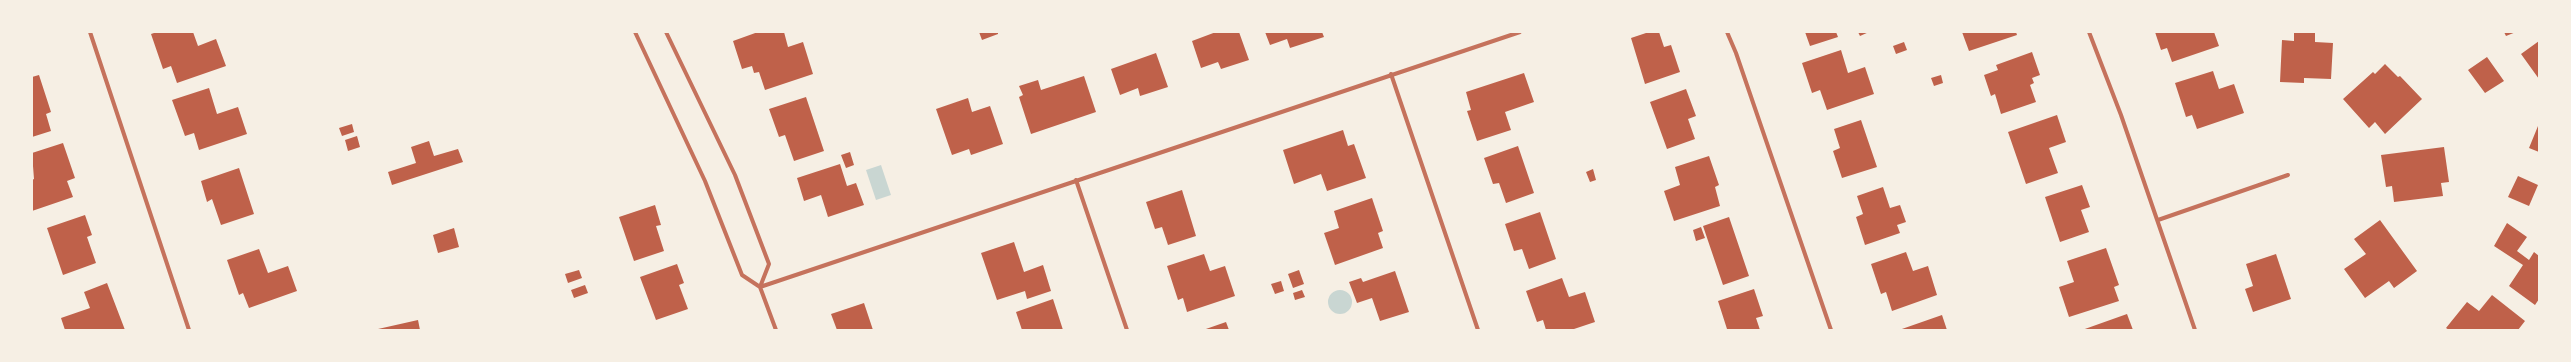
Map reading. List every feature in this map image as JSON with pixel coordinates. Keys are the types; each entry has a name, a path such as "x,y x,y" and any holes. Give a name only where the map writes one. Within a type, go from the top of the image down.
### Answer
{"street":[{"path":"90,32 189,330"},
{"path":"635,32 705,181 742,275 760,287 776,330"},
{"path":"666,32 735,175 769,264 760,287"},
{"path":"760,287 1391,74 1520,32"},
{"path":"1727,32 1831,330"},
{"path":"2089,32 2158,220 2196,330"},
{"path":"1391,74 1478,330"},
{"path":"2158,220 2288,176"},
{"path":"1076,180 1127,330"}],"shaded area":[{"path":"881,165 891,195 876,200 866,170"},
{"path":"1340,290 1348,294 1352,302 1348,310 1340,314 1332,310 1328,302 1332,294"}],"building":[{"path":"157,32 193,32 198,46 216,39 226,66 177,83 171,66 163,69 151,34"},
{"path":"758,32 784,32 788,47 803,42 813,74 765,90 759,72 754,73 752,66 742,69 733,41"},
{"path":"979,32 998,32 998,34 982,40"},
{"path":"1216,32 1239,32 1249,60 1221,69 1218,62 1201,68 1192,41"},
{"path":"1265,32 1322,32 1324,37 1290,48 1287,39 1270,45"},
{"path":"1649,32 1659,32 1664,47 1671,45 1680,72 1645,84 1631,38"},
{"path":"1805,32 1836,32 1838,37 1810,46"},
{"path":"1858,32 1869,32 1860,36"},
{"path":"1962,32 2016,32 2017,35 1969,51"},
{"path":"2155,32 2214,32 2219,46 2172,62 2167,48 2161,50"},
{"path":"2294,32 2315,32 2315,42 2333,43 2331,79 2304,78 2304,83 2280,82 2282,40 2294,41"},
{"path":"2504,32 2516,32 2506,36"},
{"path":"2539,41 2539,79 2521,54"},
{"path":"1904,42 1907,50 1896,54 1893,46"},
{"path":"1841,50 1848,73 1865,67 1874,94 1827,110 1820,90 1812,93 1802,63"},
{"path":"2032,52 2040,75 2032,78 2034,83 2030,85 2036,102 2001,114 1995,94 1991,96 1984,75 1998,70 1996,65"},
{"path":"1156,53 1168,87 1140,96 1138,88 1120,95 1111,69"},
{"path":"2487,57 2504,81 2485,93 2468,70"},
{"path":"2385,64 2398,77 2400,76 2422,99 2385,134 2375,122 2369,128 2343,99 2373,72 2375,74"},
{"path":"2213,71 2219,89 2234,84 2244,113 2197,129 2192,115 2186,117 2175,83"},
{"path":"1524,73 1534,102 1505,112 1511,130 1477,141 1467,111 1471,110 1466,92"},
{"path":"39,75 51,112 46,114 51,131 32,137 32,77"},
{"path":"1941,75 1943,83 1934,86 1931,78"},
{"path":"1084,76 1096,112 1031,134 1019,97 1023,95 1019,86 1038,80 1041,90"},
{"path":"209,88 217,114 238,107 247,134 199,150 194,133 185,136 172,100"},
{"path":"1686,89 1696,116 1688,119 1695,139 1667,149 1650,102"},
{"path":"806,97 824,151 794,161 785,135 779,137 769,109"},
{"path":"968,98 972,112 990,106 1003,144 971,155 969,149 952,155 936,109"},
{"path":"2057,115 2066,142 2049,148 2058,173 2026,184 2008,132"},
{"path":"1861,120 1877,167 1842,178 1833,151 1840,148 1834,129"},
{"path":"352,124 354,132 342,136 339,128"},
{"path":"2538,126 2539,127 2539,152 2529,148"},
{"path":"1343,130 1348,146 1354,144 1366,178 1327,191 1321,174 1294,184 1283,150"},
{"path":"357,136 360,147 348,151 345,140"},
{"path":"429,141 434,156 458,149 463,162 392,185 388,172 416,163 411,147"},
{"path":"63,143 75,178 67,181 73,197 32,211 32,180 34,179 32,153"},
{"path":"1518,146 1534,193 1506,203 1499,183 1493,184 1484,158"},
{"path":"2444,147 2449,182 2441,183 2443,196 2394,202 2392,186 2386,187 2381,155"},
{"path":"850,152 854,165 846,168 841,155"},
{"path":"1709,156 1719,185 1715,187 1720,206 1674,221 1664,191 1680,185 1675,167"},
{"path":"840,164 847,186 856,183 864,205 828,217 821,195 804,201 797,178"},
{"path":"239,168 254,214 221,225 212,199 207,202 201,181"},
{"path":"1593,169 1596,180 1590,182 1586,172"},
{"path":"2518,176 2538,185 2529,206 2508,197"},
{"path":"2082,185 2090,207 2081,210 2089,232 2060,242 2045,197"},
{"path":"1883,187 1890,208 1900,205 1906,222 1897,225 1900,233 1865,245 1856,217 1863,214 1857,196"},
{"path":"1182,190 1196,236 1168,245 1162,227 1155,229 1146,202"},
{"path":"1372,198 1383,231 1378,233 1383,248 1335,265 1324,233 1339,228 1334,211"},
{"path":"655,205 661,225 656,226 664,251 634,261 619,217"},
{"path":"1540,212 1556,259 1529,269 1522,249 1514,251 1505,224"},
{"path":"85,215 92,235 87,237 96,263 63,275 47,228"},
{"path":"1729,217 1749,276 1723,285 1703,226"},
{"path":"2380,220 2417,271 2394,288 2389,281 2365,298 2344,269 2366,254 2354,239"},
{"path":"2507,223 2527,237 2517,251 2529,260 2534,252 2539,256 2539,299 2535,305 2509,286 2523,265 2494,246"},
{"path":"1701,227 1705,238 1696,241 1693,230"},
{"path":"454,228 459,247 438,253 433,235"},
{"path":"1014,242 1024,272 1043,265 1051,291 1027,299 1025,291 997,300 981,253"},
{"path":"2106,248 2119,285 2114,287 2119,301 2069,317 2059,287 2074,282 2067,261"},
{"path":"259,249 268,273 288,266 297,291 249,308 243,293 239,295 227,260"},
{"path":"1906,252 1913,271 1928,266 1937,295 1892,311 1886,292 1881,294 1871,264"},
{"path":"1204,254 1210,271 1225,266 1235,296 1187,312 1183,298 1178,300 1167,266"},
{"path":"2276,254 2291,299 2253,312 2245,289 2253,286 2246,264"},
{"path":"677,264 684,283 679,285 688,309 656,320 640,277"},
{"path":"579,270 582,278 568,283 565,274"},
{"path":"1299,270 1304,284 1293,288 1288,274"},
{"path":"1395,271 1409,312 1380,321 1372,298 1357,303 1349,282 1361,278 1363,282"},
{"path":"1562,278 1569,297 1585,292 1595,322 1571,330 1546,330 1543,320 1537,322 1526,291"},
{"path":"1281,281 1284,291 1275,294 1271,284"},
{"path":"107,283 125,330 65,330 61,318 90,308 84,292"},
{"path":"585,285 588,293 574,298 571,290"},
{"path":"1754,289 1763,316 1756,318 1760,330 1727,329 1718,301"},
{"path":"1302,290 1305,297 1295,300 1293,293"},
{"path":"2492,295 2525,321 2518,330 2449,330 2446,328 2467,302 2479,311"},
{"path":"1053,299 1063,330 1022,330 1016,312"},
{"path":"864,303 873,330 837,330 831,314"},
{"path":"2127,314 2133,330 2082,330"},
{"path":"1942,315 1947,330 1899,330"},
{"path":"418,320 420,330 378,329"},
{"path":"1226,322 1229,330 1203,330"}]}
